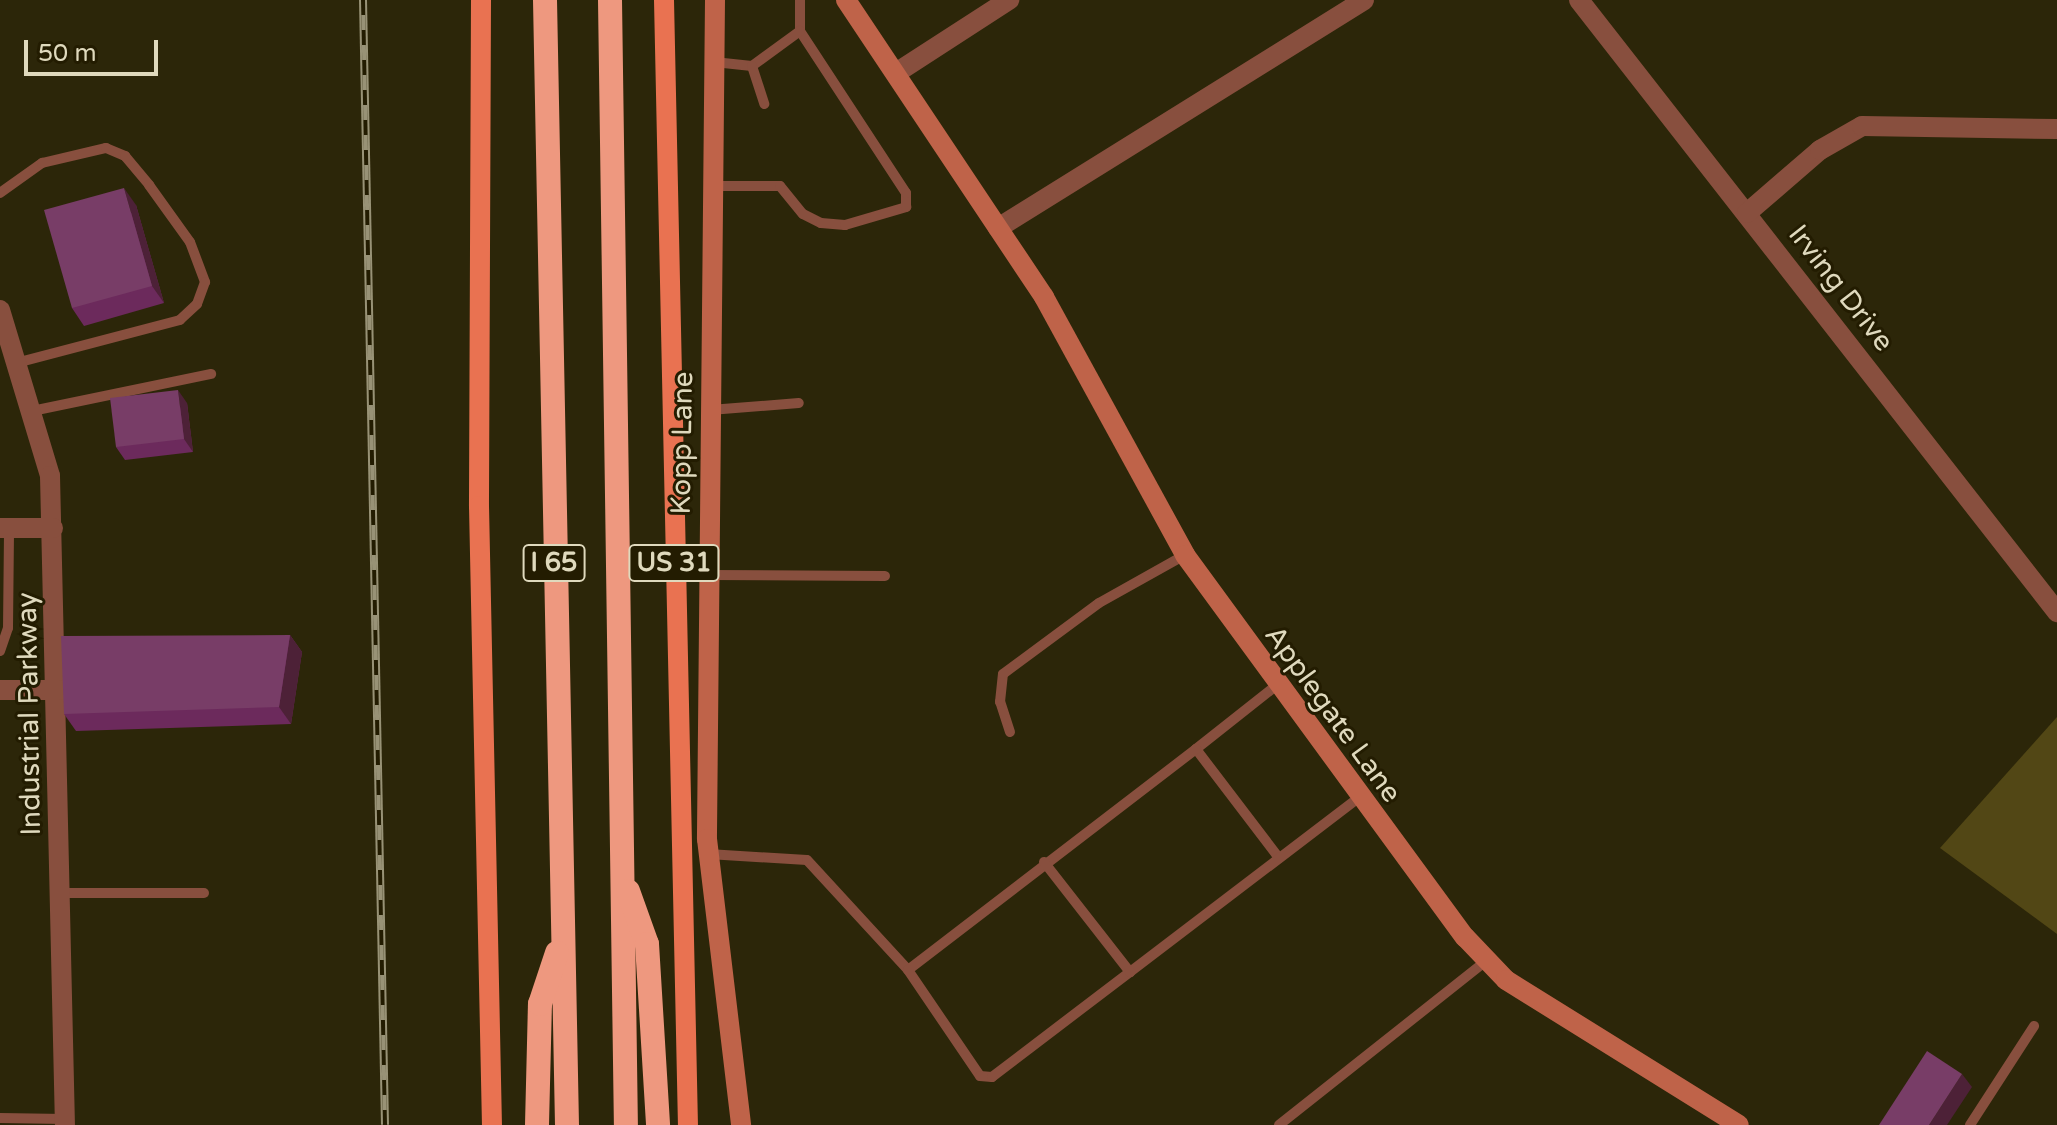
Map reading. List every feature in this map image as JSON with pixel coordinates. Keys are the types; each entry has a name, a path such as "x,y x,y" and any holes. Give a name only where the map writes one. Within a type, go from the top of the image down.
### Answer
{"highway":[{"name":"I 65","path":"545,0 567,1125"},
{"name":"I 65","path":"610,0 626,1125"},
{"path":"621,871 647,944 658,1125"},
{"path":"537,1125 540,1004 562,939"}],"main road":[{"path":"481,0 479,506 492,1125"},
{"name":"US 31","path":"664,0 688,1125"}],"street":[{"name":"Kopp Lane","path":"715,0 708,854 741,1125"},
{"name":"Applegate Lane","path":"846,0 998,228 1185,555 1358,798 1506,980 1739,1125"},
{"path":"896,73 1009,0"},
{"path":"998,228 1364,0"},
{"name":"Irving Drive","path":"1579,0 1693,154 1747,213 2057,612"},
{"path":"1747,213 1820,150 1862,126 2057,129"},
{"name":"Industrial Parkway","path":"0,310 50,476 59,690 65,1122"},
{"path":"5,528 53,528"},
{"path":"0,690 59,690"}],"lane":[{"path":"713,186 780,186 803,214 821,223 845,225 906,207 906,193 800,31 800,0"},
{"path":"714,62 752,66 800,31"},
{"path":"752,66 764,104"},
{"path":"0,193 42,163 106,148 125,156 190,242 205,282 197,304 180,320 16,363"},
{"path":"32,411 211,374"},
{"path":"710,410 799,403"},
{"path":"0,651 7,636 5,528"},
{"path":"1010,732 1000,702 1003,674 1099,603 1185,555"},
{"path":"708,575 885,576"},
{"path":"908,970 1277,685"},
{"path":"1196,749 1279,858"},
{"path":"708,854 807,860 908,970 980,1076 992,1077 1358,798"},
{"path":"1044,862 1130,972"},
{"path":"61,893 204,893"},
{"path":"1279,1125 1487,960"},
{"path":"1970,1125 2034,1026"},
{"path":"0,1118 65,1122"}],"shaded area":[{"path":"2057,717 2057,934 1940,848"}],"building":[{"path":"124,188 152,286 72,308 44,210"},
{"path":"178,390 184,439 116,447 110,398"},
{"path":"290,635 279,707 64,714 61,636"},
{"path":"1927,1051 1962,1074 1929,1125 1879,1125"}],"railway":[{"path":"363,0 385,1125"}]}
